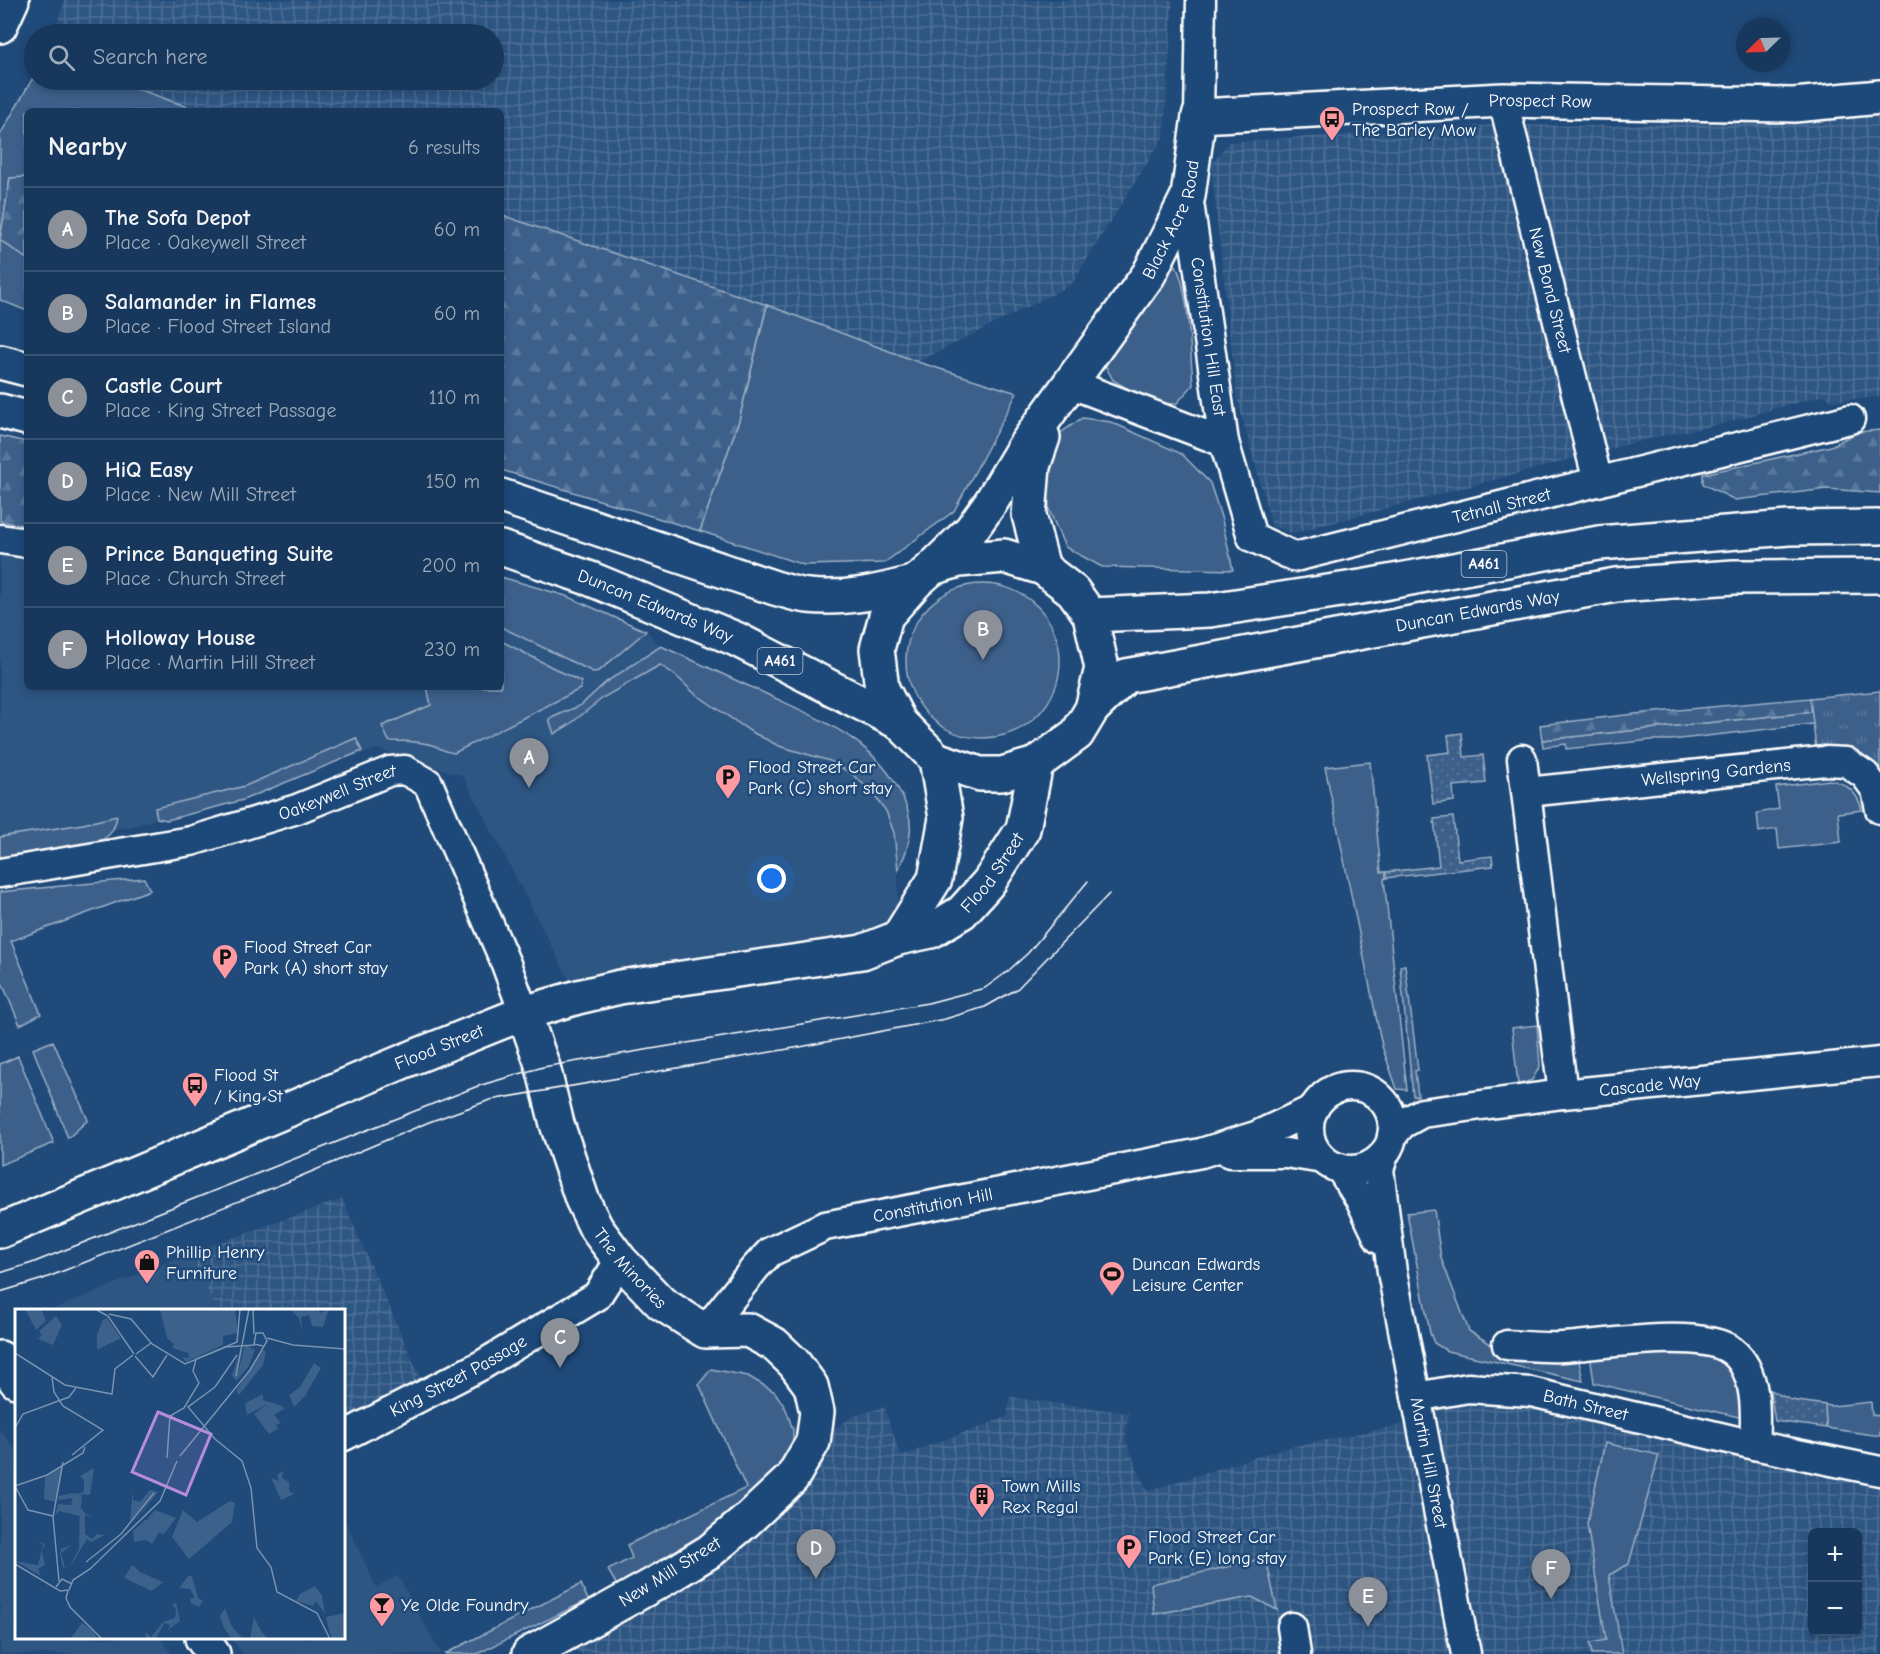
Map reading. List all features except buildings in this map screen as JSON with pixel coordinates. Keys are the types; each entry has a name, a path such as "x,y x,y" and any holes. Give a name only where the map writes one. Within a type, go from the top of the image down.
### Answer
{"main road":[{"path":"0,26 12,0"},
{"name":"Prospect Row","path":"1199,116 1503,100 1794,105 1880,97"},
{"name":"Black Acre Road","path":"924,575 970,530 991,502 1024,447 1149,274 1188,196 1199,116"},
{"path":"0,362 24,368"},
{"name":"Black Acre Road","path":"1043,568 1029,515 1033,466 1062,395"},
{"path":"0,411 24,417"},
{"name":"A461","path":"504,497 775,588 807,596 838,597 875,593 959,561 1004,556 1043,568 1073,591 1090,615 1102,668 1092,709 1077,734 1036,764 1002,774 980,774 936,759 900,723 882,688 877,649 886,616 924,575"},
{"name":"A461","path":"1090,615 1210,610 1366,586 1599,543 1789,528 1880,527"},
{"name":"Duncan Edwards Way","path":"504,549 591,579 736,639 900,723"},
{"name":"Duncan Edwards Way","path":"1092,709 1126,676 1616,585 1734,577 1880,576"},
{"path":"898,938 935,879 946,818 936,759"},
{"name":"Flood Street","path":"0,1231 524,1013 620,987 862,952 898,938 931,932 962,912 989,882 1023,829 1036,764"},
{"name":"The Minories","path":"524,1013 543,1067 557,1124 582,1199 596,1228 620,1260 661,1303 705,1331"},
{"name":"New Mill Street","path":"528,1654 654,1585 710,1551 792,1478 813,1439 817,1412 812,1386 774,1344 748,1329 705,1331"},
{"path":"0,1358 15,1380"},
{"path":"203,1639 213,1654"}],"street":[{"name":"Black Acre Road","path":"1199,116 1200,0"},
{"name":"New Bond Street","path":"1503,100 1598,482"},
{"name":"Constitution Hill East","path":"1188,196 1224,442"},
{"path":"1062,395 1224,442"},
{"name":"Tetnall Street","path":"1224,442 1252,537 1295,557 1850,419"},
{"path":"0,539 24,543"},
{"path":"1522,759 1563,1094"},
{"name":"Wellspring Gardens","path":"1527,792 1825,761 1846,762 1865,775 1876,790 1880,808"},
{"name":"Oakeywell Street","path":"0,873 191,841 297,809 390,771 405,770 428,783 506,964 524,1013"},
{"name":"Cascade Way","path":"1389,1144 1402,1124 1422,1113 1563,1094 1880,1062"},
{"path":"1314,1109 1326,1094 1337,1088 1349,1086 1365,1088 1385,1103"},
{"name":"Cascade Way","path":"1385,1103 1422,1113"},
{"name":"Martin Hill Street","path":"1385,1103 1391,1114 1393,1125 1389,1144 1379,1169 1392,1272 1466,1654"},
{"name":"Constitution Hill","path":"705,1331 770,1252 825,1226 1201,1154 1256,1136 1314,1109"},
{"name":"Martin Hill Street","path":"1314,1109 1309,1127 1311,1141 1318,1154 1332,1163 1361,1201 1377,1233 1392,1272"},
{"path":"1332,1163 1352,1170 1362,1168 1376,1162 1389,1144"},
{"name":"Constitution Hill","path":"1201,1154 1286,1153 1332,1163"},
{"name":"King Street Passage","path":"345,1435 482,1365 597,1296 620,1260"},
{"path":"1507,1345 1559,1348 1685,1338 1713,1341 1732,1351 1745,1366 1754,1394 1756,1418 1754,1445"},
{"name":"Bath Street","path":"1416,1398 1468,1388 1531,1392 1754,1445 1880,1471"}],"shaded area":[{"path":"65,0 1173,0 1164,136 1071,285 918,362 767,305 504,216 504,108 191,108 141,90 504,90 504,24 57,24"},
{"path":"1880,115 1880,397 1832,401 1824,395 1717,425 1652,438 1301,531 1292,533 1272,526 1237,399 1211,165 1228,142 1495,125 1612,126 1746,121 1806,123"},
{"path":"0,436 24,441 24,690 504,690 504,578 566,596 646,631 661,646 807,713 850,736 874,754 889,772 901,793 911,819 906,854 898,870 898,938 578,997 463,776 377,749 134,826 0,849"},
{"path":"342,1199 427,1393 345,1435 345,1309 216,1309 190,1253"},
{"path":"190,1253 216,1309 54,1309"},
{"path":"1468,1388 1880,1471 1880,1654 578,1654 564,1634 813,1442 854,1416 884,1407 901,1456 1007,1417 1010,1397 1129,1413 1125,1439 1147,1491 1281,1449 1420,1421 1416,1397"},
{"path":"0,1430 15,1449 15,1639 161,1639 172,1654 0,1654"},
{"path":"345,1520 376,1587 398,1576 441,1654 243,1654 232,1639 345,1639"}],"green space":[{"path":"26,90 141,90 191,108 24,108 24,177 10,178 0,240 0,135"},
{"path":"24,177 24,257 0,240 10,178"},
{"path":"504,216 767,305 739,420 700,531 504,471"},
{"path":"0,240 24,257 24,310 0,300"},
{"path":"1173,260 1179,271 1186,302 1193,385 1176,404 1151,403 1113,380 1105,365 1111,348"},
{"path":"767,305 918,362 1017,393 954,511 884,563 804,565 700,531 739,420"},
{"path":"1082,418 1111,422 1182,454 1210,483 1222,520 1233,570 1102,567 1065,547 1049,510 1048,479 1059,434"},
{"path":"1880,430 1880,493 1827,489 1735,500 1703,484 1703,474 1831,446 1858,432"},
{"path":"0,436 24,441 24,525 0,521"},
{"path":"504,578 566,596 646,631 599,671 593,672 504,628"},
{"path":"983,584 1012,590 1026,597 1037,607 1047,618 1054,632 1060,661 1054,690 1047,704 1037,715 1026,725 1012,732 983,738 954,732 940,725 929,715 919,704 912,690 906,661 912,632 919,618 929,607 940,597 954,590"},
{"path":"504,643 581,682 580,689 454,753 432,745 389,741 382,726 431,705 428,690 504,690"},
{"path":"661,646 820,719 856,741 872,754 898,788 910,819 910,838 898,870 894,833 886,811 870,790 852,774 830,761 779,746 750,731 694,693 674,674 660,665 604,697 554,734 549,719 581,705 606,682"},
{"path":"1880,691 1880,772 1816,749 1810,698"},
{"path":"1810,698 1812,712 1542,740 1540,725 1634,714"},
{"path":"1812,712 1813,724 1671,740 1566,749 1566,744 1543,747 1542,740"},
{"path":"1462,733 1464,757 1483,755 1486,783 1453,786 1454,801 1433,804 1427,755 1450,752 1448,735"},
{"path":"356,738 362,751 243,800 167,820 157,818 155,808 245,786"},
{"path":"1370,762 1381,872 1386,872 1384,879 1407,1090 1397,1089 1382,1046 1325,767"},
{"path":"1829,780 1841,783 1850,789 1858,798 1862,810 1838,813 1841,842 1779,849 1777,829 1759,832 1757,813 1779,809 1776,787"},
{"path":"117,816 110,834 94,843 0,859 0,837 83,824"},
{"path":"1453,817 1458,860 1492,856 1493,866 1386,878 1386,872 1439,866 1434,819"},
{"path":"144,878 150,890 11,941 41,1014 20,1025 0,978 0,892"},
{"path":"1405,965 1418,1070 1415,1071 1418,1096 1413,1096 1400,966"},
{"path":"1537,1025 1540,1066 1532,1080 1518,1085 1512,1028"},
{"path":"53,1041 88,1120 68,1138 33,1049"},
{"path":"18,1056 54,1143 0,1165 0,1064"},
{"path":"1434,1210 1441,1258 1469,1331 1499,1349 1578,1356 1583,1381 1447,1351 1434,1343 1430,1333 1407,1213"},
{"path":"1716,1352 1736,1370 1743,1418 1594,1383 1590,1353"},
{"path":"711,1369 748,1376 775,1392 786,1409 793,1430 793,1451 776,1476 708,1536 619,1589 608,1570 632,1558 627,1545 746,1488 699,1384"},
{"path":"1770,1390 1791,1400 1825,1405 1826,1428 1775,1421"},
{"path":"1871,1402 1872,1415 1880,1416 1880,1436 1826,1428 1825,1405"},
{"path":"1605,1443 1659,1455 1629,1564 1609,1575 1622,1654 1592,1654 1590,1643 1606,1640 1587,1524"},
{"path":"1266,1558 1277,1610 1252,1597 1154,1614 1151,1584"},
{"path":"581,1584 588,1600 477,1654 445,1654"}],"tram line":[{"path":"0,1273 32,1263 478,1086 543,1067 928,1003 985,988 1028,953 1088,881"},
{"path":"0,1292 43,1279 287,1182 429,1122 490,1100 800,1047 945,1019 985,1007 1017,989 1109,894"}],"place":[{"name":"Prospect Row / The Barley Mow","path":"1332,142"},
{"name":"Salamander in Flames","path":"983,660"},
{"name":"The Sofa Depot","path":"529,788"},
{"name":"Flood Street Car Park (C) short stay","path":"728,800"},
{"name":"Flood Street Car Park (A) short stay","path":"225,980"},
{"name":"Flood St / King St","path":"195,1108"},
{"name":"Phillip Henry Furniture","path":"147,1285"},
{"name":"Duncan Edwards Leisure Center","path":"1112,1297"},
{"name":"Castle Court","path":"560,1368"},
{"name":"Town Mills Rex Regal","path":"982,1519"},
{"name":"Flood Street Car Park (E) long stay","path":"1129,1570"},
{"name":"HiQ Easy","path":"816,1579"},
{"name":"Holloway House","path":"1551,1599"},
{"name":"Prince Banqueting Suite","path":"1368,1627"},
{"name":"Ye Olde Foundry","path":"382,1628"}]}
